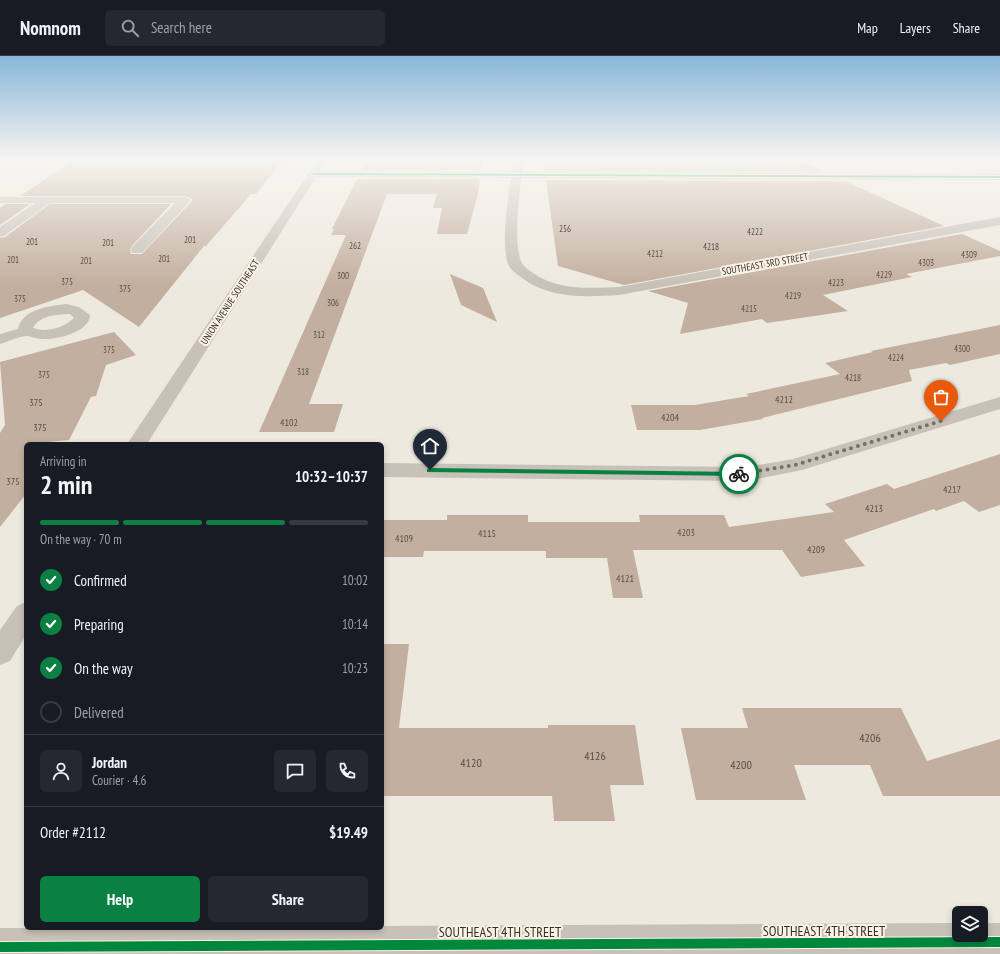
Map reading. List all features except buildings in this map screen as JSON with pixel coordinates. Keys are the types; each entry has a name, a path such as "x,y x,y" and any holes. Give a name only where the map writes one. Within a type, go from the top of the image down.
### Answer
{"street":[{"path":"0,233 45,201"},
{"path":"137,250 183,201"},
{"name":"UNION AVENUE SOUTHEAST","path":"138,442 295,201"},
{"name":"SOUTHEAST 3RD STREET","path":"515,201 512,248 516,266 530,279 552,288 578,293 619,291 1000,221"},
{"path":"0,339 27,331"},
{"path":"384,470 746,474 795,465 1000,403"},
{"path":"0,653 24,616"},
{"name":"SOUTHEAST 4TH STREET","path":"0,947 547,949 1000,942"}],"cycle path":[{"path":"0,947 1000,942"}],"way so far":[{"path":"739,474 795,465 941,421"}],"route":[{"path":"430,470 739,474"}]}
